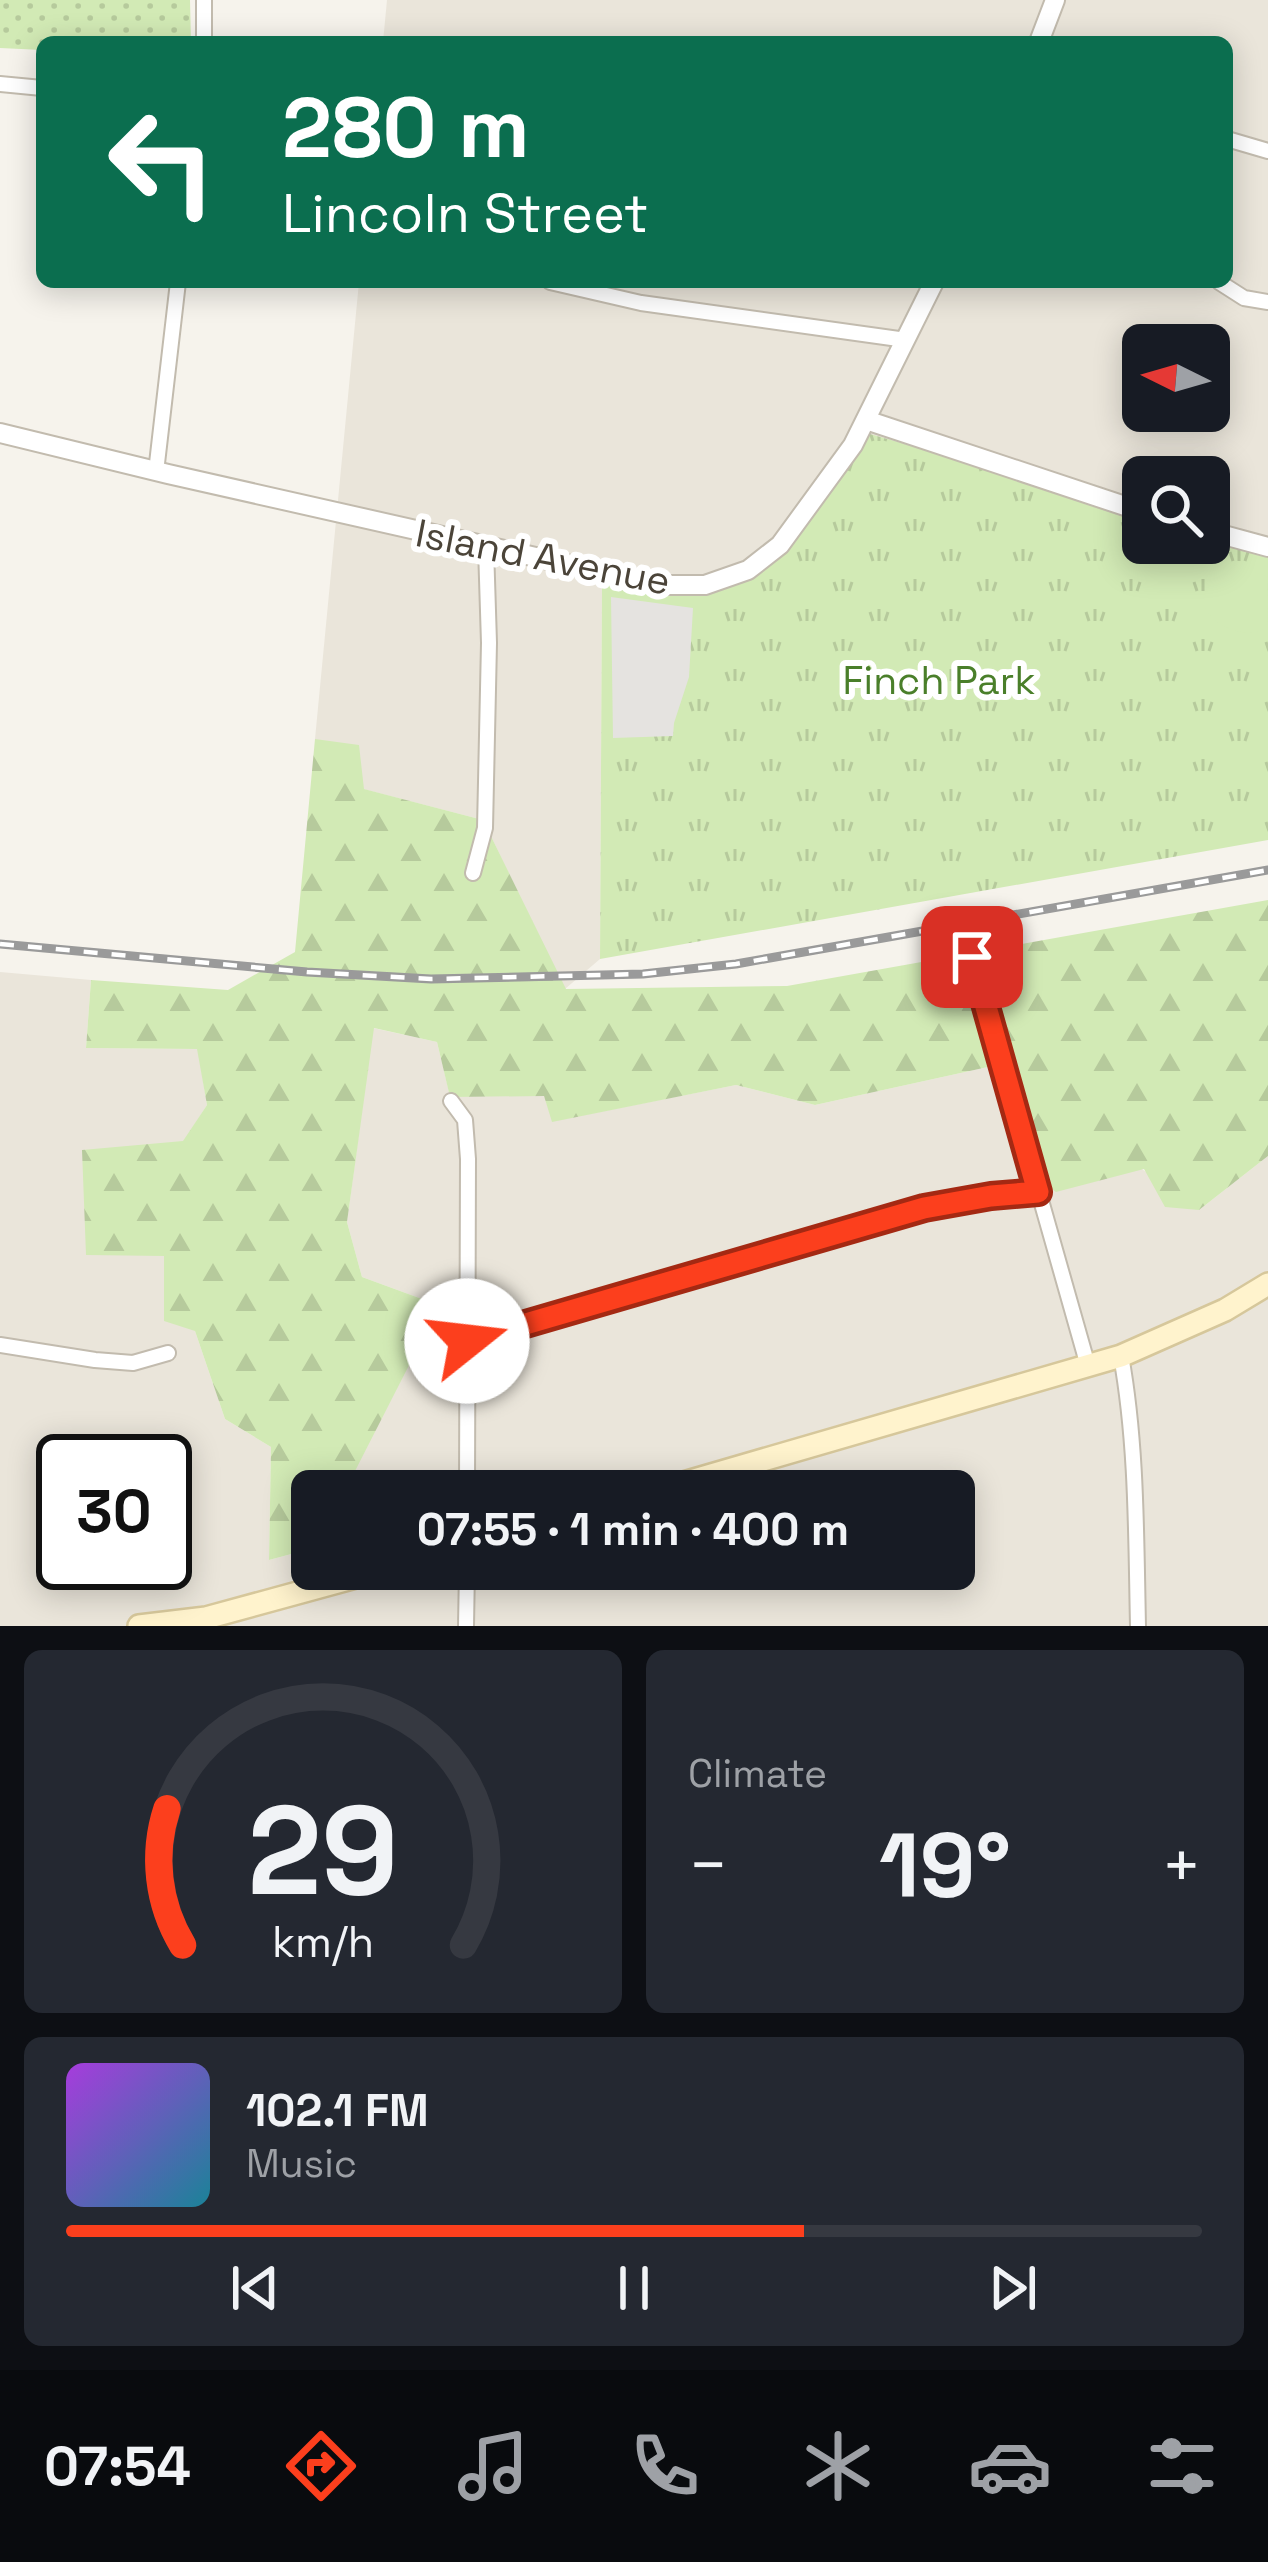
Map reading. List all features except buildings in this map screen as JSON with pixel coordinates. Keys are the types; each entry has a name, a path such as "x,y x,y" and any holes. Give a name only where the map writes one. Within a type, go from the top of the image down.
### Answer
{"main road":[{"path":"729,1470 1121,1356 1225,1310 1268,1284"},
{"path":"139,1626 206,1618 311,1590"}],"street":[{"path":"204,0 204,36"},
{"path":"1041,36 1055,0"},
{"path":"0,84 36,87"},
{"path":"1233,141 1268,151"},
{"path":"155,472 177,288"},
{"path":"575,288 640,304 906,340"},
{"name":"Island Avenue","path":"0,433 662,585 705,585 748,570 781,545 853,446 931,288"},
{"path":"1228,288 1244,298 1268,302"},
{"path":"866,420 1122,505"},
{"path":"1230,537 1268,547"},
{"path":"473,873 485,828 486,547"},
{"path":"972,957 1088,1366"},
{"path":"451,1102 465,1120 468,1159 467,1470"},
{"path":"467,1341 924,1208 1038,1192"},
{"path":"0,1345 134,1363 168,1353"},
{"path":"1121,1356 1136,1525 1138,1626"},
{"path":"466,1626 467,1590"}],"shaded area":[{"path":"387,0 1268,0 1268,548 1230,537 1230,456 1122,456 1122,515 758,561 667,587 602,578 600,959 565,989 483,820 363,789 315,739 358,288 1233,288 1233,36 384,36"},
{"path":"611,597 693,608 689,677 673,736 613,738"},
{"path":"0,972 91,980 86,1048 198,1049 207,1105 184,1141 86,1255 165,1255 225,1419 271,1447 269,1560 291,1554 291,1590 975,1590 975,1470 355,1470 422,1299 362,1277 347,1222 373,1028 437,1042 450,1096 544,1096 553,1121 736,1085 815,1105 997,1065 1199,1210 1268,1156 1268,1626 0,1626"}],"green space":[{"path":"0,0 190,0 191,36 36,36 36,50 0,48"},
{"name":"Finch Park","path":"863,432 1122,506 1122,564 1230,564 1230,537 1268,548 1268,840 600,959 602,578 667,587 758,561"},
{"path":"1213,564 1229,564 1268,577 1267,624 1254,633 1224,626 1208,613 1205,595"},
{"path":"315,739 359,745 364,789 483,820 566,989 787,986 1268,900 1268,1156 1199,1210 1165,1207 1144,1169 1056,1192 1029,1172 997,1065 815,1105 736,1085 552,1122 544,1096 450,1097 437,1042 374,1028 347,1222 362,1277 422,1299 426,1332 356,1470 291,1470 291,1554 269,1560 271,1447 225,1419 195,1331 164,1321 164,1256 86,1255 82,1150 183,1141 207,1105 197,1049 86,1048 91,980 228,990 295,952"}],"railway":[{"path":"0,944 431,979 643,974 736,964 1268,870"}],"route":[{"path":"467,1341 924,1208 1038,1192 972,957"}]}
